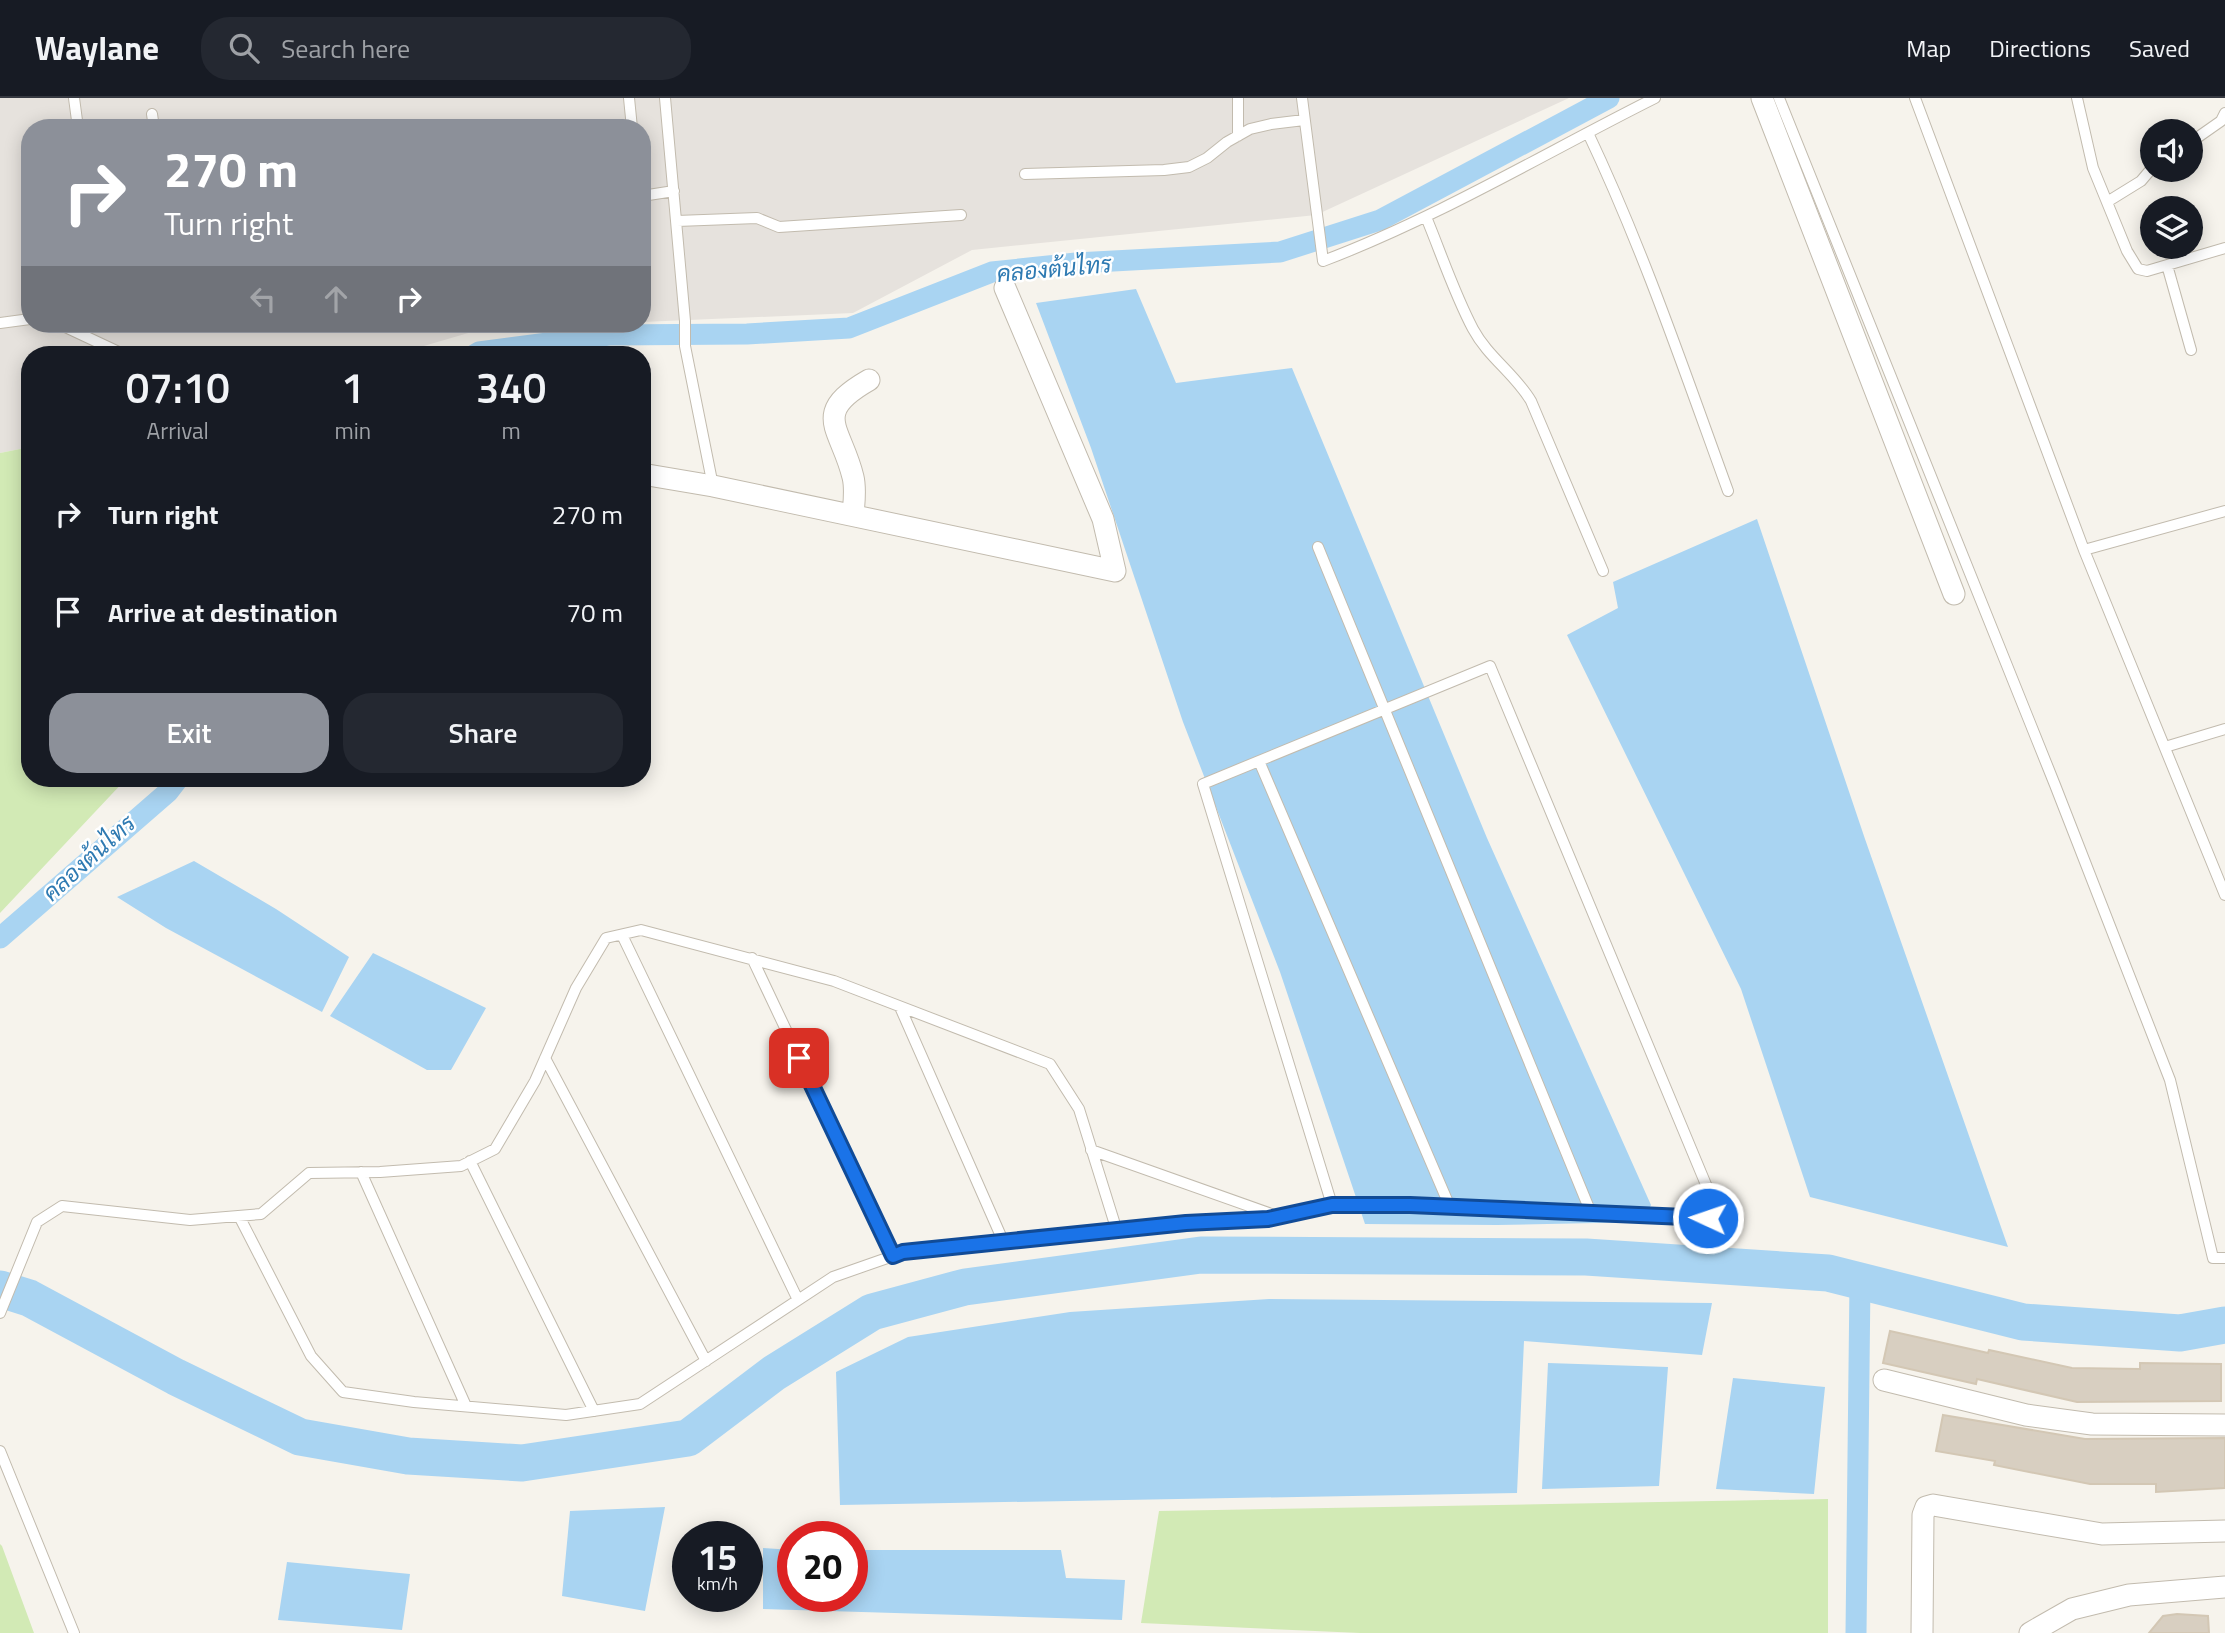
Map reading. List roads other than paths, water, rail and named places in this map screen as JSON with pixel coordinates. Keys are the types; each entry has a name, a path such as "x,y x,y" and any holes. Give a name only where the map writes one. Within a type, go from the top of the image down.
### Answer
{"street":[{"path":"1762,98 1954,594"},
{"path":"651,476 713,486 1115,571 1103,519 1005,288"},
{"path":"853,515 854,478 834,418 835,410 846,393 869,380"},
{"path":"1884,1380 2026,1415 2079,1422 2225,1425"},
{"path":"1922,1633 1923,1515 1926,1507 1933,1504 2102,1534 2225,1531"},
{"path":"2030,1633 2072,1609 2129,1595 2225,1587"}],"lane":[{"path":"74,98 77,119"},
{"path":"629,98 631,119"},
{"path":"665,98 685,342 713,486"},
{"path":"1238,98 1238,136"},
{"path":"1302,98 1323,260 1380,239 1655,98"},
{"path":"1779,98 2055,785 2170,1080 2213,1258 2225,1258"},
{"path":"1915,98 2084,550 2225,895"},
{"path":"2077,98 2093,168 2127,251 2138,269 2147,271 2225,248"},
{"path":"2203,134 2221,121 2225,113"},
{"path":"152,114 153,119"},
{"path":"1025,174 1189,167 1250,129 1304,120"},
{"path":"1588,134 1638,246 1728,491"},
{"path":"2107,202 2140,182"},
{"path":"651,195 674,191"},
{"path":"677,221 757,218 779,227 961,215"},
{"path":"1426,216 1472,328 1497,362 1522,386 1531,401 1603,571"},
{"path":"2167,265 2190,350"},
{"path":"0,323 21,320"},
{"path":"78,333 106,346"},
{"path":"2084,550 2225,510"},
{"path":"1318,547 1591,1213"},
{"path":"239,1216 311,1356 343,1392 414,1402 566,1415 640,1404 833,1277 903,1252 1186,1223 1279,1217 1332,1205 1708,1218 1712,1199 1490,666 1203,784 1332,1205"},
{"path":"2165,747 2225,729"},
{"path":"1259,761 1450,1207"},
{"path":"0,1313 37,1222 62,1206 190,1220 261,1214 309,1173 461,1166 495,1149 535,1081 576,988 606,939 641,930 834,981 1050,1064 1079,1109 1116,1231"},
{"path":"622,934 798,1300"},
{"path":"752,958 893,1256"},
{"path":"900,1007 1004,1243"},
{"path":"545,1058 706,1361"},
{"path":"1091,1150 1279,1217"},
{"path":"470,1161 594,1411"},
{"path":"360,1172 466,1406"},
{"path":"0,1451 74,1633"}],"water":[{"path":"1136,289 1176,383 1292,368 1487,838 1651,1205 1642,1222 1365,1224 1280,972 1183,722 1091,448 1036,303"},
{"path":"1757,519 1865,839 2008,1247 1810,1197 1741,989 1567,635 1618,608 1613,582"},
{"path":"194,861 276,909 349,957 322,1012 166,928 117,897"},
{"path":"373,953 486,1008 451,1070 427,1070 330,1016"},
{"path":"1269,1299 1712,1303 1702,1355 1524,1341 1517,1493 840,1505 836,1372 908,1337 1070,1312"},
{"path":"1548,1363 1668,1367 1659,1486 1542,1489"},
{"path":"1733,1378 1825,1387 1814,1494 1716,1489"},
{"path":"665,1507 645,1611 562,1596 570,1511"},
{"path":"763,1548 777,1549 777,1609 763,1609"},
{"path":"868,1550 1061,1550 1066,1578 1125,1580 1122,1620 861,1612 868,1612"},
{"path":"287,1562 410,1574 402,1630 278,1620"}],"waterway":[{"name":"คลองต้นไทร","path":"525,346 609,335 747,334 849,328 992,272 1076,263 1280,252 1380,220 1609,98"},
{"name":"คลองต้นไทร","path":"0,938 172,787"},
{"path":"0,1289 29,1298 176,1377 300,1437 408,1456 522,1463 688,1438 774,1373 872,1312 965,1287 1201,1255 1586,1257 1828,1273 2023,1322 2180,1333 2225,1325"},
{"path":"1856,1633 1860,1281"}]}
